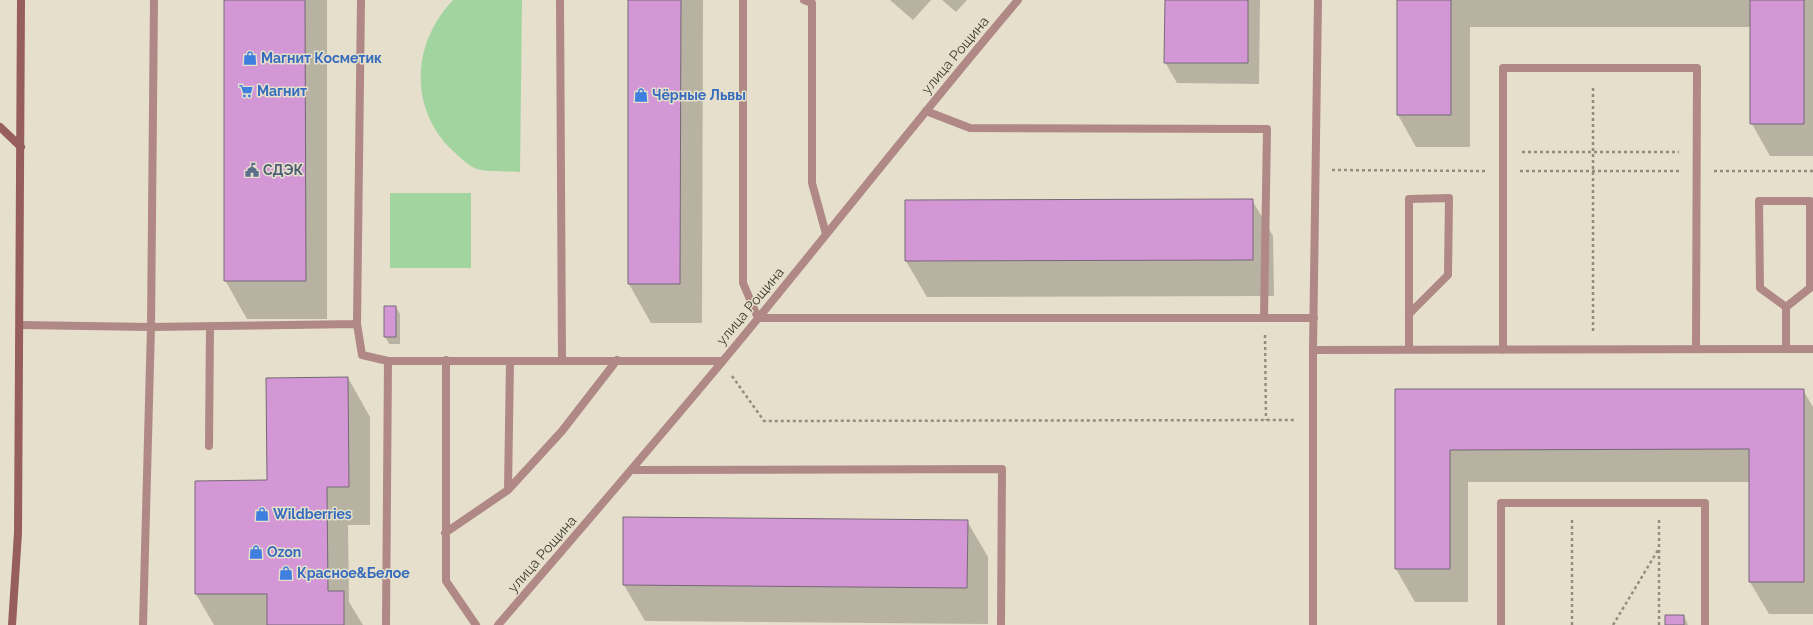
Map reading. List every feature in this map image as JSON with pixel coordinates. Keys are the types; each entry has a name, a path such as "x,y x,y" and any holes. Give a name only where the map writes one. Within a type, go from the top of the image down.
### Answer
{"main road":[{"path":"12,625 18,533 21,0"},
{"path":"0,127 21,147"}],"street":[{"path":"143,625 151,327 154,0"},
{"path":"361,0 357,324 362,355 388,361 722,361"},
{"path":"560,0 562,360"},
{"path":"743,0 743,283 758,318 1314,318"},
{"path":"804,0 812,3 812,183 826,234"},
{"name":"улица Рощина","path":"498,625 632,470 1018,0"},
{"path":"1313,625 1313,350 1318,0"},
{"path":"1503,350 1503,68 1697,68 1696,349"},
{"path":"926,111 970,128 1267,129 1264,318"},
{"path":"1409,314 1448,275 1449,198 1409,198 1409,314 1409,348"},
{"path":"1759,201 1810,201 1810,288 1786,308 1760,288 1759,201"},
{"path":"1786,308 1786,349"},
{"path":"20,325 151,327 357,324"},
{"path":"209,446 210,326"},
{"path":"1313,350 1409,348 1503,350 1813,349"},
{"path":"446,360 446,581 476,625"},
{"path":"445,533 508,490 562,431 617,360"},
{"path":"386,625 388,361"},
{"path":"508,490 510,361"},
{"path":"632,470 1002,469 1001,625"},
{"path":"1501,625 1501,504 1705,504 1705,625"}],"path":[{"path":"1593,68 1593,349"},
{"path":"1503,152 1697,152"},
{"path":"1316,170 1813,171"},
{"path":"1264,318 1266,420"},
{"path":"722,361 764,422 1314,420"},
{"path":"1572,504 1572,625"},
{"path":"1658,504 1658,625"},
{"path":"1613,625 1658,550"}],"green space":[{"path":"453,0 522,0 520,172 486,171 470,166 453,151 438,134 428,115 422,96 421,76 423,55 429,36 439,17"},
{"path":"390,193 471,193 471,268 390,268"}],"building":[{"path":"224,0 305,0 306,281 224,281"},
{"path":"628,0 681,0 680,284 628,284"},
{"path":"1165,0 1248,0 1248,63 1164,63"},
{"path":"1397,0 1451,0 1451,115 1397,115"},
{"path":"1750,0 1804,0 1804,124 1750,124"},
{"path":"1253,199 1253,260 905,261 905,200"},
{"path":"384,306 396,306 396,337 384,337"},
{"path":"348,377 349,487 327,487 328,591 344,591 344,625 267,625 267,594 195,594 195,481 267,480 266,378"},
{"path":"1395,389 1804,389 1804,582 1749,582 1749,449 1450,450 1450,569 1395,569"},
{"path":"623,517 968,520 967,588 623,585"},
{"path":"1665,615 1684,615 1684,625 1665,625"}],"place":[{"name":"Магнит Косметик","path":"250,58"},
{"name":"Магнит","path":"246,91"},
{"name":"Чёрные Львы","path":"641,95"},
{"name":"СДЭК","path":"252,170"},
{"name":"Wildberries","path":"262,514"},
{"name":"Ozon","path":"256,552"},
{"name":"Красное&Белое","path":"286,573"}]}
